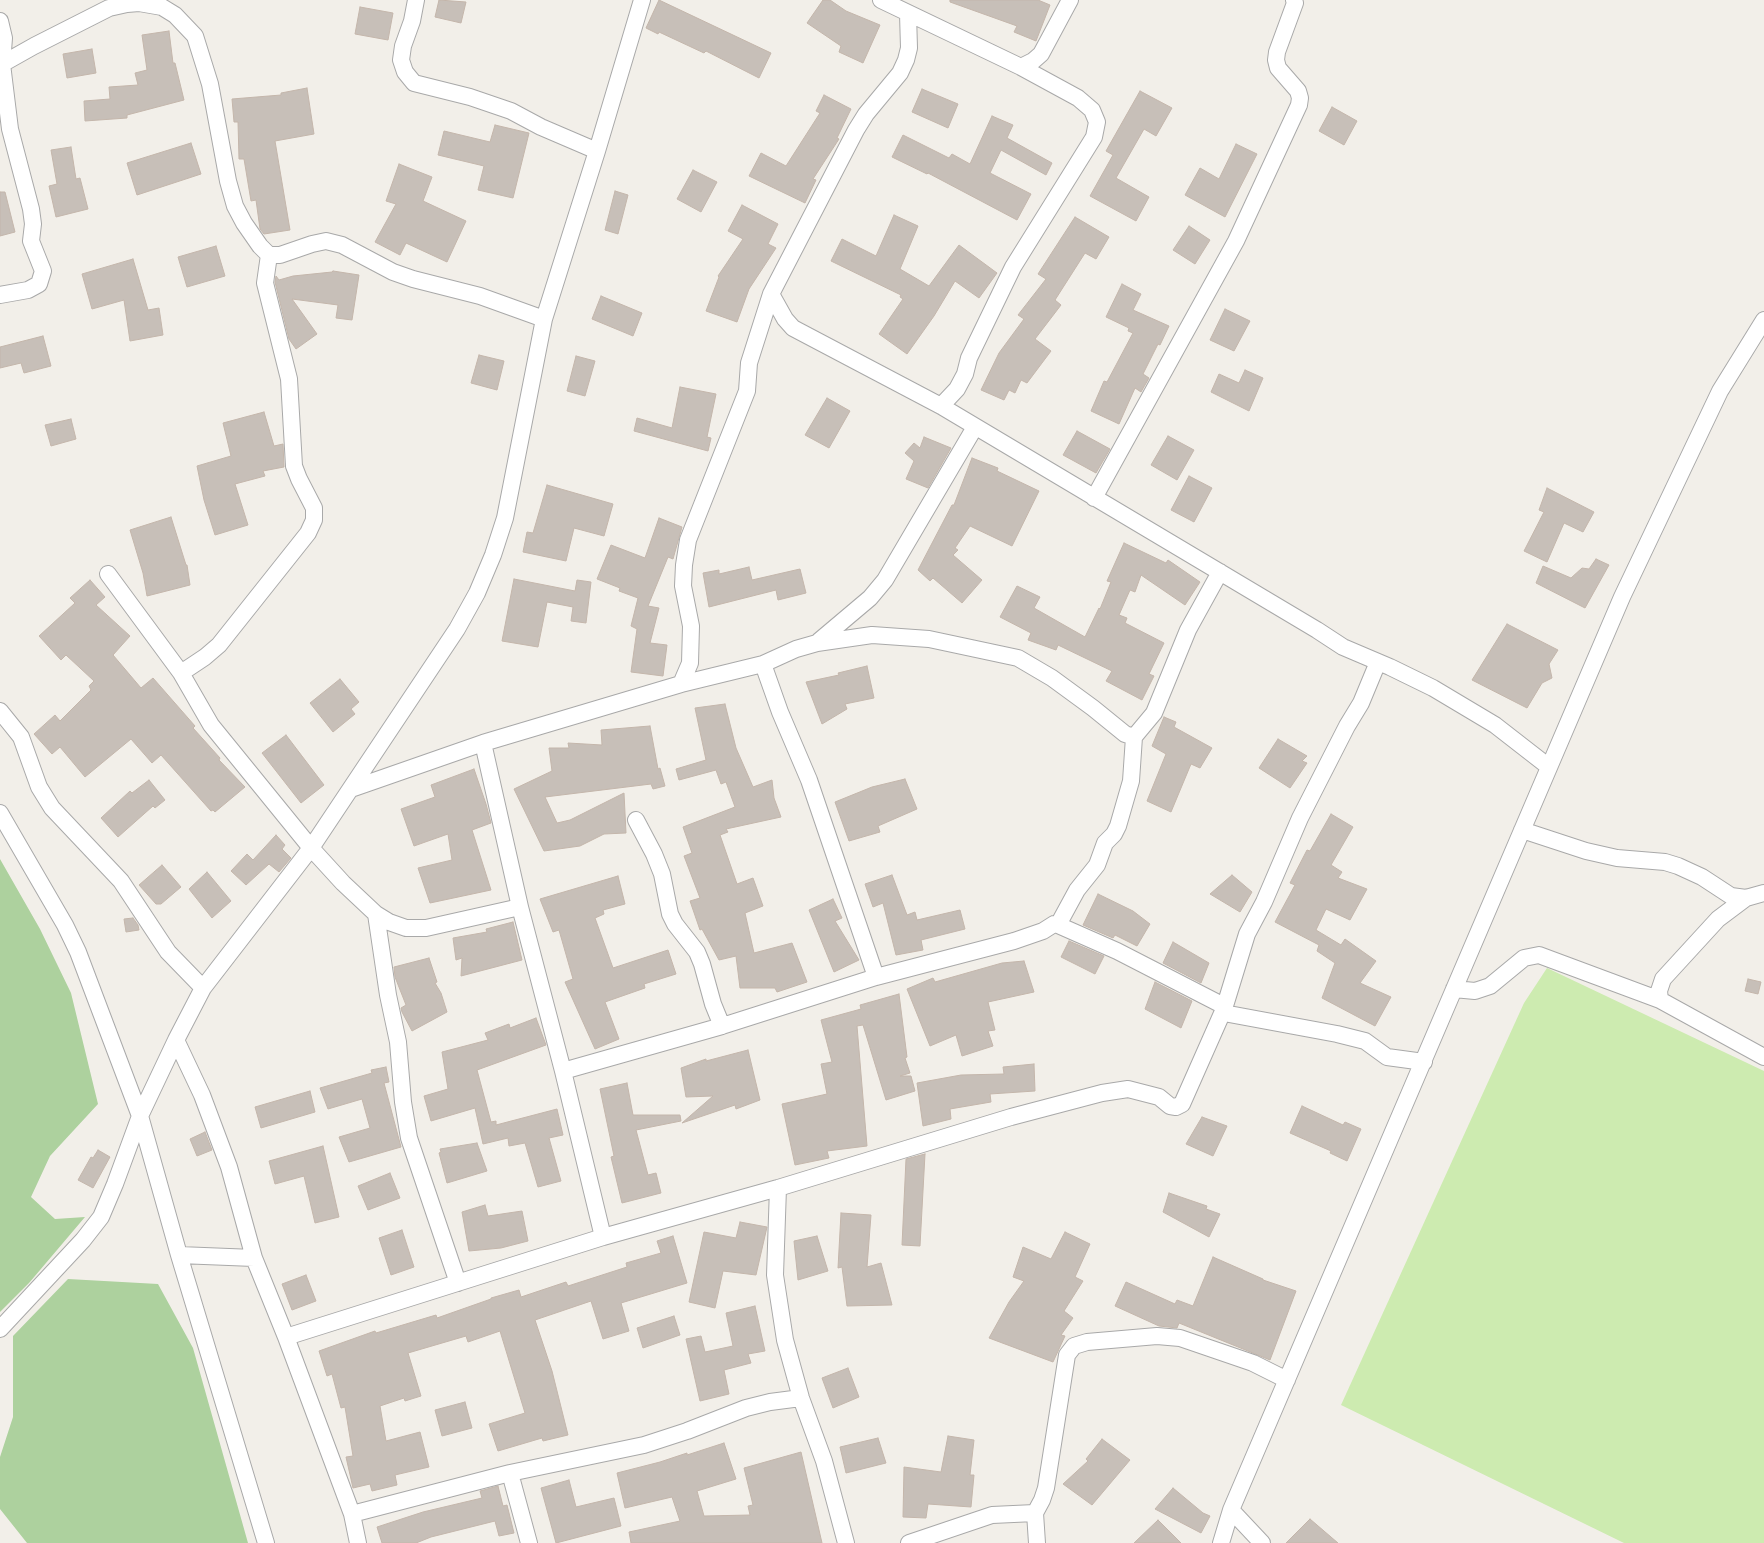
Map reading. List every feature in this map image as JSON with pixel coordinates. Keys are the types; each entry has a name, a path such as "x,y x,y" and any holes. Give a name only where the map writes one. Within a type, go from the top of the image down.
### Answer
{"street":[{"path":"416,0 401,60 404,72 414,83 470,96 511,111 541,127 597,151"},
{"path":"0,1329 83,1240 101,1216 140,1116 203,988 310,848 351,789 457,629 476,593 493,555 505,518 544,319 642,0"},
{"path":"881,0 1021,67 1078,98 1092,110 1097,122 1094,137 1013,267 969,358 965,374 957,389 941,406"},
{"path":"1021,67 1033,61 1041,54 1070,0"},
{"path":"1094,498 1236,241 1299,105 1298,91 1278,68 1276,60 1277,52 1295,3 1294,0"},
{"path":"2,64 109,8 139,3 162,4 195,36 210,84 228,181 235,206 244,223 260,246 269,255 280,255 326,241 342,245 393,272 480,296 544,319"},
{"path":"681,684 690,663 690,626 683,586 688,540 747,391 749,364 771,294 856,130 866,114 900,73 909,48 908,14"},
{"path":"0,21 4,38 2,64 10,128 31,209 33,224 30,241 43,270 39,284 28,290 0,295"},
{"path":"180,673 205,658 219,645 308,533 314,520 314,508 294,466 289,379 265,282 269,255"},
{"path":"771,294 785,319 793,328 941,406 1317,630 1343,648 1433,688 1496,725 1549,767"},
{"path":"1221,1543 1231,1510 1622,597 1720,391 1764,320"},
{"path":"817,643 856,611 885,580 975,427"},
{"path":"1058,925 1077,890 1097,866 1106,844 1118,826 1132,782 1134,737 1154,713 1188,630 1220,572"},
{"path":"108,574 180,673 210,725 310,848 376,914 389,922 406,928 426,928 520,908"},
{"path":"351,789 483,743 681,684 763,664 796,649 817,643 872,636 914,637 944,641 964,648 1018,658 1052,678 1125,734 1134,737"},
{"path":"286,1337 603,1237 778,1188 1011,1117 1102,1093 1128,1089 1159,1097 1170,1106 1176,1107 1182,1104 1224,1008 1248,934 1264,902 1300,818 1347,726 1361,703 1378,662"},
{"path":"763,664 780,712 809,780 876,977"},
{"path":"0,711 21,737 39,787 52,808 121,882 168,952 203,988"},
{"path":"483,743 520,908 563,1071 603,1237"},
{"path":"0,813 65,925 78,952 140,1116 179,1255 266,1543"},
{"path":"636,820 662,874 673,919 700,958 713,1004 722,1026"},
{"path":"1522,830 1617,858 1665,862 1702,877 1731,896 1746,898"},
{"path":"1660,1000 1659,991 1663,979 1718,919 1746,898 1764,892"},
{"path":"376,914 388,995 398,1042 410,1138 458,1283"},
{"path":"563,1071 722,1026 876,977 1014,941 1044,932 1054,924 1117,951 1224,1008 1230,1014 1337,1034 1365,1041 1388,1057 1424,1062"},
{"path":"1454,989 1475,991 1490,986 1524,958 1539,955 1660,1000 1764,1058"},
{"path":"176,1040 202,1095 229,1167 254,1258 286,1337 352,1514 358,1543"},
{"path":"778,1188 776,1275 785,1340 800,1398 824,1461 846,1543"},
{"path":"179,1255 254,1258"},
{"path":"1038,1543 1035,1513 1046,1488 1067,1355 1074,1346 1087,1342 1157,1336 1180,1338 1253,1363 1287,1380"},
{"path":"352,1514 510,1473 644,1446 746,1408 770,1402 800,1398"},
{"path":"510,1473 530,1543"},
{"path":"1231,1510 1262,1543"},
{"path":"909,1543 992,1514 1035,1513"}],"green space":[{"path":"0,859 40,929 71,993 98,1104 50,1156 31,1197 55,1219 85,1217 29,1283 0,1312"},
{"path":"1547,968 1764,1071 1764,1543 1624,1543 1341,1405 1524,1003"},
{"path":"68,1279 158,1284 193,1348 248,1543 27,1543 0,1509 0,1457 13,1417 13,1336"}],"building":[{"path":"439,0 466,2 461,23 435,17"},
{"path":"659,0 771,53 759,78 706,51 704,53 646,28"},
{"path":"823,0 830,0 846,11 880,25 863,63 839,52 841,46 807,23"},
{"path":"950,0 1038,0 1050,5 1036,41 1014,32 1017,26 950,2"},
{"path":"360,7 393,13 388,40 355,34"},
{"path":"169,31 173,63 175,63 184,100 127,115 127,118 85,121 84,101 110,99 109,87 138,85 135,73 147,70 142,35"},
{"path":"92,49 96,73 67,78 63,54"},
{"path":"307,88 314,134 275,141 290,230 264,234 260,229 256,200 251,201 244,159 239,159 238,122 234,122 232,99 281,95 281,93"},
{"path":"922,89 958,104 948,128 912,112"},
{"path":"1140,91 1172,108 1156,136 1144,129 1116,178 1149,197 1136,221 1090,196 1113,155 1106,151"},
{"path":"824,95 851,109 837,138 839,139 813,179 816,180 805,203 749,176 761,153 786,166 820,113 816,111"},
{"path":"1332,107 1357,121 1344,145 1319,131"},
{"path":"992,116 1013,125 1007,138 1052,163 1046,175 1001,150 990,173 1031,194 1017,220 928,173 892,157 903,135 949,158 952,154 970,164"},
{"path":"495,125 529,133 513,198 478,190 484,166 438,155 444,131 490,142"},
{"path":"191,143 201,174 137,195 127,163"},
{"path":"1236,144 1257,154 1225,217 1185,195 1200,168 1219,179"},
{"path":"71,147 76,179 80,178 88,209 56,217 49,186 57,184 51,150"},
{"path":"399,164 432,177 423,201 466,221 447,262 406,243 400,255 375,242 396,204 386,201"},
{"path":"693,170 717,182 701,212 677,199"},
{"path":"615,191 628,195 618,234 605,230"},
{"path":"0,192 5,192 15,232 0,236"},
{"path":"742,205 778,224 768,244 776,248 749,289 737,322 706,311 718,276 743,239 728,231"},
{"path":"894,215 918,226 900,269 929,286 959,245 997,273 979,298 955,281 934,316 907,354 879,334 903,299 900,297 901,295 831,261 842,239 876,256"},
{"path":"1075,217 1109,237 1096,259 1085,253 1055,300 1061,305 1035,339 1051,351 1027,383 1021,380 1015,393 1009,390 1004,400 981,390 999,353 1024,319 1018,315 1046,279 1038,274"},
{"path":"1189,226 1210,240 1195,264 1173,250"},
{"path":"216,246 225,276 187,287 178,257"},
{"path":"133,259 148,310 159,308 163,335 130,341 124,300 92,309 82,274"},
{"path":"333,271 359,275 352,320 336,318 338,305 292,299 317,334 296,349 289,339 275,282 276,276 279,280 293,276"},
{"path":"1122,284 1141,294 1133,310 1169,326 1143,374 1149,378 1141,392 1135,388 1119,424 1091,411 1104,381 1107,382 1133,333 1128,331 1129,328 1106,317"},
{"path":"601,296 642,313 633,336 592,319"},
{"path":"1225,309 1250,321 1234,351 1210,340"},
{"path":"43,336 51,366 24,373 21,363 0,368 0,347"},
{"path":"479,355 504,361 497,390 471,383"},
{"path":"576,356 595,361 585,396 567,391"},
{"path":"1245,370 1263,378 1249,411 1211,392 1219,374 1239,383"},
{"path":"680,387 716,394 707,437 711,438 708,451 634,431 637,418 672,428"},
{"path":"827,398 850,411 829,448 805,435"},
{"path":"264,412 274,446 283,444 284,467 263,471 265,476 235,484 248,525 215,535 204,500 197,466 231,456 223,423"},
{"path":"71,419 76,439 51,446 45,425"},
{"path":"1077,431 1110,449 1096,473 1063,455"},
{"path":"1168,436 1194,450 1177,480 1151,465"},
{"path":"924,437 951,448 928,488 906,479 914,461 905,453 914,443 920,448"},
{"path":"972,458 998,468 997,471 1039,491 1012,546 970,526 955,548 958,550 953,555 982,580 962,603 933,578 930,581 918,570 952,505 954,505"},
{"path":"1189,476 1212,488 1194,522 1171,510"},
{"path":"547,485 613,504 604,536 574,528 566,561 523,552 527,532 533,533"},
{"path":"1547,488 1594,512 1583,532 1564,523 1547,562 1524,551 1544,512 1539,510"},
{"path":"171,517 187,565 190,585 147,596 143,573 130,530"},
{"path":"659,518 682,527 673,559 668,557 648,606 659,608 650,643 667,645 663,676 631,672 637,629 631,626 638,598 619,591 620,588 597,579 611,545 645,558"},
{"path":"1124,543 1166,563 1168,560 1200,582 1185,605 1141,575 1135,592 1130,590 1119,615 1127,618 1125,623 1164,643 1149,674 1154,676 1142,700 1106,681 1112,671 1058,645 1056,650 1028,640 1031,633 1000,617 1017,586 1040,597 1034,608 1085,637 1100,609 1111,582 1107,581"},
{"path":"1596,559 1609,565 1585,608 1536,583 1543,566 1571,578 1582,568 1589,569"},
{"path":"749,567 752,580 800,569 806,593 778,600 776,590 709,607 703,573 719,570 719,574"},
{"path":"514,579 575,591 577,580 591,582 586,623 571,621 573,607 547,602 538,647 502,641"},
{"path":"90,580 105,597 96,605 130,636 113,655 141,688 153,678 195,726 193,728 220,758 219,760 245,787 215,812 211,811 161,755 152,763 131,739 85,777 60,747 52,754 34,734 55,715 60,721 91,690 89,686 94,681 66,655 61,660 39,636 75,603 70,598"},
{"path":"1507,624 1558,650 1549,664 1552,678 1542,683 1527,708 1472,680"},
{"path":"867,666 874,698 845,704 847,709 822,724 806,682 839,675 838,673"},
{"path":"340,679 359,702 351,709 355,714 333,732 310,703"},
{"path":"725,704 736,748 753,787 772,780 774,798 781,817 726,829 728,832 720,835 737,884 753,878 763,906 745,913 754,953 792,943 807,982 777,992 775,988 740,988 736,956 719,960 702,929 700,930 690,901 700,898 684,856 692,853 683,827 735,807 726,782 721,784 716,770 679,780 676,769 706,760 695,708"},
{"path":"1164,717 1176,722 1174,727 1212,748 1200,768 1191,764 1171,812 1147,801 1166,754 1152,746"},
{"path":"650,726 658,769 660,768 665,786 653,789 651,784 545,797 557,823 570,820 624,793 626,833 604,834 580,846 544,851 514,789 552,771 549,748 569,748 568,743 602,745 601,730"},
{"path":"286,735 324,785 301,803 262,753"},
{"path":"1278,739 1307,756 1302,761 1307,763 1290,788 1259,768"},
{"path":"474,769 491,823 472,830 491,890 430,903 418,868 452,860 448,834 414,846 401,809 435,797 431,785"},
{"path":"905,779 917,809 878,826 880,832 849,841 835,802 872,787"},
{"path":"149,780 165,800 155,808 153,806 118,837 101,818 130,791 132,793"},
{"path":"1331,814 1353,827 1331,865 1342,872 1338,878 1367,889 1350,920 1326,909 1316,930 1341,945 1345,939 1376,961 1360,983 1391,997 1375,1026 1322,998 1335,963 1317,951 1319,945 1275,922 1295,885 1290,883 1307,850 1310,851"},
{"path":"276,835 285,845 282,849 291,858 279,872 269,864 246,885 231,871 247,854 253,860"},
{"path":"162,865 181,887 161,904 156,904 139,885"},
{"path":"207,872 231,901 212,918 189,889"},
{"path":"892,875 907,915 915,912 917,920 960,910 965,929 921,940 923,950 896,955 883,903 873,907 865,884"},
{"path":"1232,875 1252,892 1240,912 1210,894"},
{"path":"618,876 625,904 603,910 604,914 595,918 613,968 668,950 676,974 644,984 645,988 605,1002 619,1039 595,1049 565,982 573,979 559,930 553,932 540,899"},
{"path":"1098,894 1133,911 1150,924 1137,946 1115,935 1113,938 1083,925"},
{"path":"833,899 842,918 835,921 859,960 834,972 809,910"},
{"path":"133,918 139,930 126,932 124,919"},
{"path":"513,922 522,960 461,976 462,958 456,960 453,938 487,932 486,929"},
{"path":"1069,941 1104,956 1095,974 1061,957"},
{"path":"1173,942 1209,963 1201,983 1163,963"},
{"path":"429,958 437,982 435,983 441,993 447,1012 412,1031 402,1012 401,1008 406,1005 395,977 394,967"},
{"path":"1024,961 1034,992 988,1002 995,1030 988,1031 993,1046 962,1056 956,1035 930,1046 907,989 933,978 935,982 1002,963"},
{"path":"1748,979 1761,982 1758,994 1745,991"},
{"path":"1155,982 1192,1001 1181,1028 1145,1009"},
{"path":"899,994 907,1057 905,1058 910,1073 900,1076 911,1076 915,1091 886,1100 863,1025 857,1026 867,1146 827,1151 829,1158 795,1165 782,1104 827,1094 821,1064 832,1062 821,1020 861,1009 860,1005"},
{"path":"536,1018 546,1045 477,1070 491,1122 496,1121 496,1125 557,1109 563,1135 549,1138 561,1181 538,1187 525,1143 509,1146 508,1138 483,1144 475,1108 431,1121 424,1096 448,1089 442,1052 488,1040 485,1033 509,1024 510,1028"},
{"path":"748,1050 760,1100 736,1109 735,1105 682,1123 713,1096 686,1097 681,1068 706,1059 706,1061"},
{"path":"1034,1064 1035,1091 990,1094 991,1102 950,1109 951,1119 923,1126 917,1083 961,1075 1004,1074 1003,1067"},
{"path":"386,1067 389,1082 384,1083 401,1147 349,1162 339,1137 370,1128 362,1099 328,1109 320,1088 372,1073 371,1070"},
{"path":"627,1083 633,1115 680,1115 681,1121 636,1130 648,1175 656,1173 661,1193 622,1203 611,1157 614,1156 600,1089"},
{"path":"310,1091 315,1112 261,1128 255,1107"},
{"path":"1302,1106 1343,1125 1345,1122 1361,1129 1347,1161 1330,1153 1331,1151 1290,1133"},
{"path":"1202,1117 1227,1126 1213,1156 1186,1144"},
{"path":"205,1132 212,1150 197,1156 190,1139"},
{"path":"477,1143 487,1171 447,1183 439,1153 441,1152 440,1149"},
{"path":"323,1146 339,1217 315,1223 304,1176 275,1184 269,1161"},
{"path":"98,1150 110,1157 93,1188 78,1180 91,1157 93,1158"},
{"path":"925,1154 920,1246 902,1245 906,1159"},
{"path":"390,1173 400,1198 368,1210 358,1186"},
{"path":"1169,1193 1207,1206 1206,1209 1220,1214 1209,1237 1163,1212"},
{"path":"485,1205 488,1216 522,1211 528,1241 501,1248 469,1251 462,1212"},
{"path":"841,1213 871,1215 867,1267 881,1263 892,1305 847,1306 842,1267 838,1268"},
{"path":"740,1222 767,1227 756,1275 723,1271 715,1308 689,1302 704,1232 736,1238"},
{"path":"402,1230 414,1267 391,1275 379,1238"},
{"path":"1065,1232 1090,1244 1075,1277 1083,1281 1064,1311 1073,1318 1061,1335 1065,1336 1053,1362 989,1338 1009,1302 1024,1281 1013,1277 1023,1247 1051,1259"},
{"path":"673,1236 687,1283 621,1303 629,1331 603,1339 591,1301 535,1320 552,1371 568,1435 543,1441 542,1438 498,1451 489,1424 525,1413 500,1331 468,1342 466,1336 408,1353 421,1396 405,1401 404,1398 380,1406 386,1441 420,1432 429,1467 395,1475 397,1485 372,1491 370,1484 353,1488 346,1457 353,1456 345,1407 341,1408 332,1374 327,1376 319,1351 375,1331 376,1333 436,1315 437,1318 519,1290 521,1297 566,1282 568,1286 627,1267 626,1263 661,1253 657,1241"},
{"path":"817,1236 828,1271 798,1280 794,1241"},
{"path":"1213,1257 1263,1280 1296,1291 1270,1360 1179,1323 1177,1328 1159,1326 1115,1306 1126,1282 1175,1304 1177,1300 1193,1306"},
{"path":"306,1275 316,1301 292,1310 282,1284"},
{"path":"755,1306 765,1351 748,1354 751,1363 724,1370 729,1394 700,1401 686,1339 701,1336 705,1352 733,1346 726,1313"},
{"path":"674,1316 680,1335 643,1348 637,1328"},
{"path":"848,1368 859,1397 833,1408 822,1378"},
{"path":"465,1402 472,1428 442,1436 435,1410"},
{"path":"948,1436 974,1440 970,1475 974,1475 971,1507 928,1504 926,1518 903,1517 904,1467 941,1472"},
{"path":"878,1438 886,1463 846,1473 840,1447"},
{"path":"1102,1439 1130,1460 1092,1505 1063,1484 1088,1461 1086,1459"},
{"path":"724,1443 736,1479 697,1491 704,1516 750,1515 748,1506 753,1505 744,1468 801,1452 822,1543 631,1543 629,1532 680,1521 672,1497 625,1508 617,1473 687,1453 687,1455"},
{"path":"569,1480 576,1507 614,1498 621,1526 556,1543 541,1488"},
{"path":"498,1486 503,1506 507,1505 514,1533 499,1536 495,1521 431,1537 416,1543 382,1543 377,1527 423,1512 482,1498 480,1491"},
{"path":"1173,1488 1203,1513 1210,1516 1201,1533 1155,1509"},
{"path":"1310,1519 1338,1543 1286,1543"},
{"path":"1158,1520 1181,1543 1134,1543"}]}
